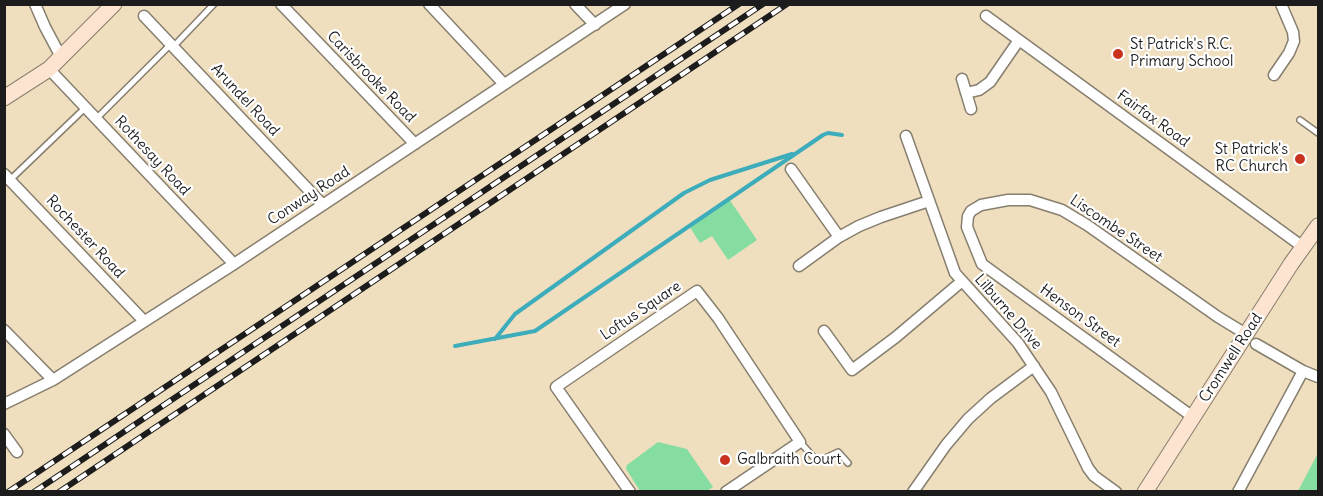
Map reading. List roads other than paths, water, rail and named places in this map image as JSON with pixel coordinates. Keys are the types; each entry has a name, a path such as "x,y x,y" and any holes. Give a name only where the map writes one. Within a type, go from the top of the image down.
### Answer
{"street":[{"path":"35,4 47,33 62,57"},
{"path":"4,98 49,69 114,4"},
{"name":"Carisbrooke Road","path":"281,4 415,144"},
{"path":"429,4 504,84"},
{"path":"575,4 595,25"},
{"name":"Conway Road","path":"4,404 53,380 234,264 626,4"},
{"path":"1274,75 1294,41 1293,32 1281,4"},
{"name":"Arundel Road","path":"144,16 324,205"},
{"name":"Fairfax Road","path":"986,16 1303,247"},
{"path":"966,93 978,90 990,82 1019,40"},
{"name":"Rothesay Road","path":"49,69 234,264"},
{"path":"962,79 971,109"},
{"name":"Lilburne Drive","path":"906,136 952,268 961,282 1018,343 1060,410 1088,468 1094,476 1116,492"},
{"path":"791,169 838,237"},
{"name":"Rochester Road","path":"7,177 144,321"},
{"name":"Liscombe Street","path":"967,227 971,211 988,203 1018,199 1054,207 1087,225 1251,339"},
{"path":"799,266 838,237 870,221 929,201"},
{"name":"Henson Street","path":"967,227 982,264 1193,417"},
{"name":"Cromwell Road","path":"1145,492 1193,417 1251,339 1303,247 1317,230"},
{"path":"842,377 896,337 961,282"},
{"name":"Loftus Square","path":"630,492 556,387 697,291 718,318 800,442"},
{"path":"4,330 53,380"},
{"path":"824,331 852,370"},
{"path":"1251,339 1303,372 1318,377"},
{"path":"920,489 946,445 968,419 991,398 1034,366"},
{"path":"1238,492 1303,372"},
{"path":"4,434 17,452"},
{"path":"726,492 800,442"}],"lane":[{"path":"96,119 214,4"},
{"path":"7,177 85,108"},
{"path":"1299,120 1318,133"},
{"path":"800,442 816,460 838,452 848,463"}],"waterway":[{"path":"455,346 535,331 823,135 828,133 842,135"},
{"path":"495,339 515,314 684,193 710,180 792,154"}],"railway":[{"path":"8,492 739,4"},
{"path":"34,492 763,4"},
{"path":"59,492 787,4"}],"place":[{"name":"St Patrick's R.C. Primary School","path":"1118,54"},
{"name":"St Patrick's RC Church","path":"1300,159"},
{"name":"Galbraith Court","path":"725,460"}]}
